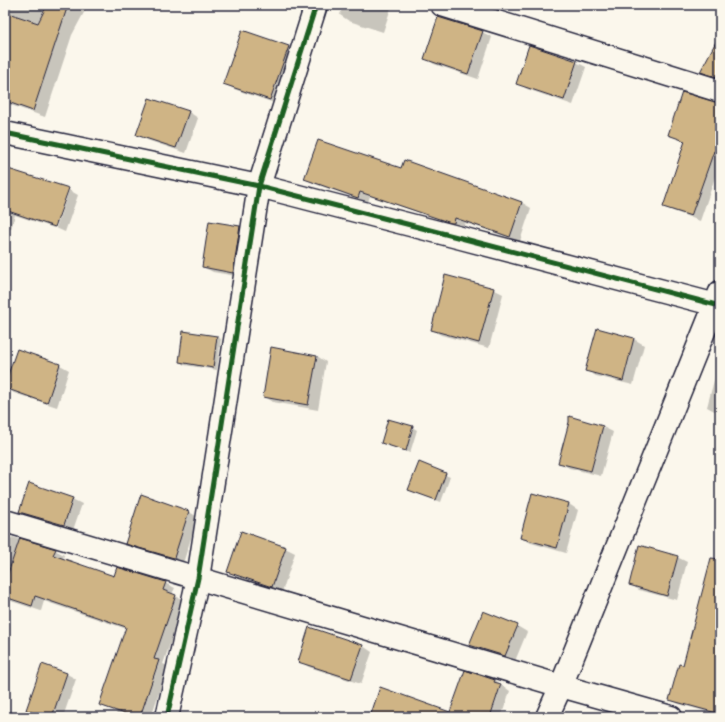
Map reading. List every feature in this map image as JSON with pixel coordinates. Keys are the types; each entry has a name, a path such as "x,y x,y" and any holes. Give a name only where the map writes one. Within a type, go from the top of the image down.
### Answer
{"street":[{"path":"167,717 198,578 259,186 316,5"},
{"path":"442,5 720,91"},
{"path":"5,133 259,186 461,238 718,301 547,717"},
{"path":"5,521 561,686 671,717"}],"building":[{"path":"47,5 68,5 33,111 5,101 5,12 38,23"},
{"path":"438,17 483,31 468,74 424,59"},
{"path":"242,30 289,46 270,100 223,84"},
{"path":"720,34 720,78 700,72"},
{"path":"529,45 577,61 564,100 516,84"},
{"path":"682,92 720,103 720,153 714,151 691,216 663,207 685,141 668,135"},
{"path":"149,98 189,111 176,148 136,135"},
{"path":"318,140 401,168 404,160 522,202 510,237 455,218 454,223 451,223 360,192 358,198 304,179"},
{"path":"5,168 69,188 55,227 5,210"},
{"path":"209,221 240,226 233,273 202,267"},
{"path":"445,275 494,288 479,343 431,330"},
{"path":"597,328 634,338 623,381 585,371"},
{"path":"183,331 217,336 213,368 179,362"},
{"path":"271,347 317,356 308,405 263,397"},
{"path":"17,349 60,364 47,403 5,388 5,383"},
{"path":"569,416 603,426 591,471 558,463 569,422"},
{"path":"388,419 413,426 406,451 381,443"},
{"path":"419,462 446,473 436,500 408,490"},
{"path":"29,483 73,498 64,525 19,512"},
{"path":"532,493 569,503 557,548 520,538"},
{"path":"141,494 189,511 174,558 125,544"},
{"path":"241,531 286,547 272,587 227,572"},
{"path":"20,538 56,549 53,555 114,576 117,567 166,582 163,590 176,595 154,659 159,660 140,717 134,717 99,705 126,627 35,596 32,606 5,597 5,582"},
{"path":"639,545 678,556 667,596 629,585"},
{"path":"711,558 720,559 720,714 669,700 679,664 683,665"},
{"path":"483,611 518,625 505,656 469,645"},
{"path":"309,627 363,645 351,679 298,662"},
{"path":"42,664 67,673 52,717 45,717 26,710"},
{"path":"465,670 495,680 494,682 501,684 490,717 465,717 454,713 453,717 370,717 380,687 450,712"}],"cycle path":[{"path":"167,717 198,578 259,186 316,5"},
{"path":"5,133 259,186 720,306"}]}
